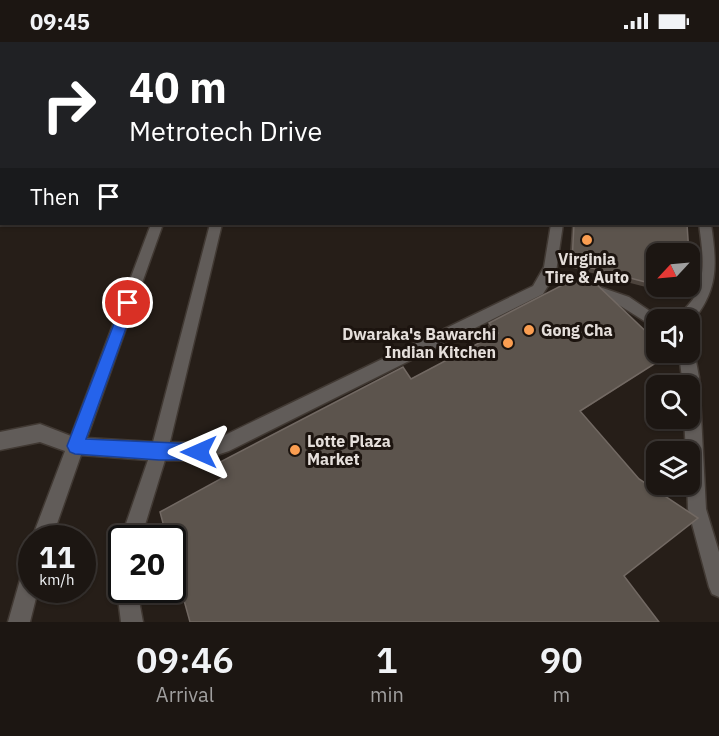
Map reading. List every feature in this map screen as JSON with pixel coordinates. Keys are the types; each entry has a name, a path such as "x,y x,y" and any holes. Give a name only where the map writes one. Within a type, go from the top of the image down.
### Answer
{"street":[{"path":"47,525 157,225"},
{"path":"135,525 159,452 216,225"},
{"path":"0,441 40,433 75,446 159,452 199,452 223,446 538,290 552,267 557,225"},
{"path":"697,309 711,268 705,225"},
{"path":"549,275 624,301 646,316"},
{"path":"688,363 691,378 697,509 719,587"},
{"path":"20,622 25,603"},
{"path":"129,603 132,622"}],"building":[{"path":"574,225 687,225 688,243 646,243 646,282 572,263"},
{"path":"578,277 594,282 646,332 646,363 656,363 580,411 639,479 646,484 646,495 663,495 698,518 624,576 659,622 190,622 185,603 186,525 164,525 160,512 226,476 220,462 403,367 411,379 498,333 489,323"}],"place":[{"name":"Virginia Tire & Auto","path":"587,240"},
{"name":"Gong Cha","path":"529,330"},
{"name":"Dwaraka's Bawarchi Indian Kitchen","path":"508,343"},
{"name":"Lotte Plaza Market","path":"295,450"}],"route":[{"path":"128,303 75,446 159,452 199,452"}]}
